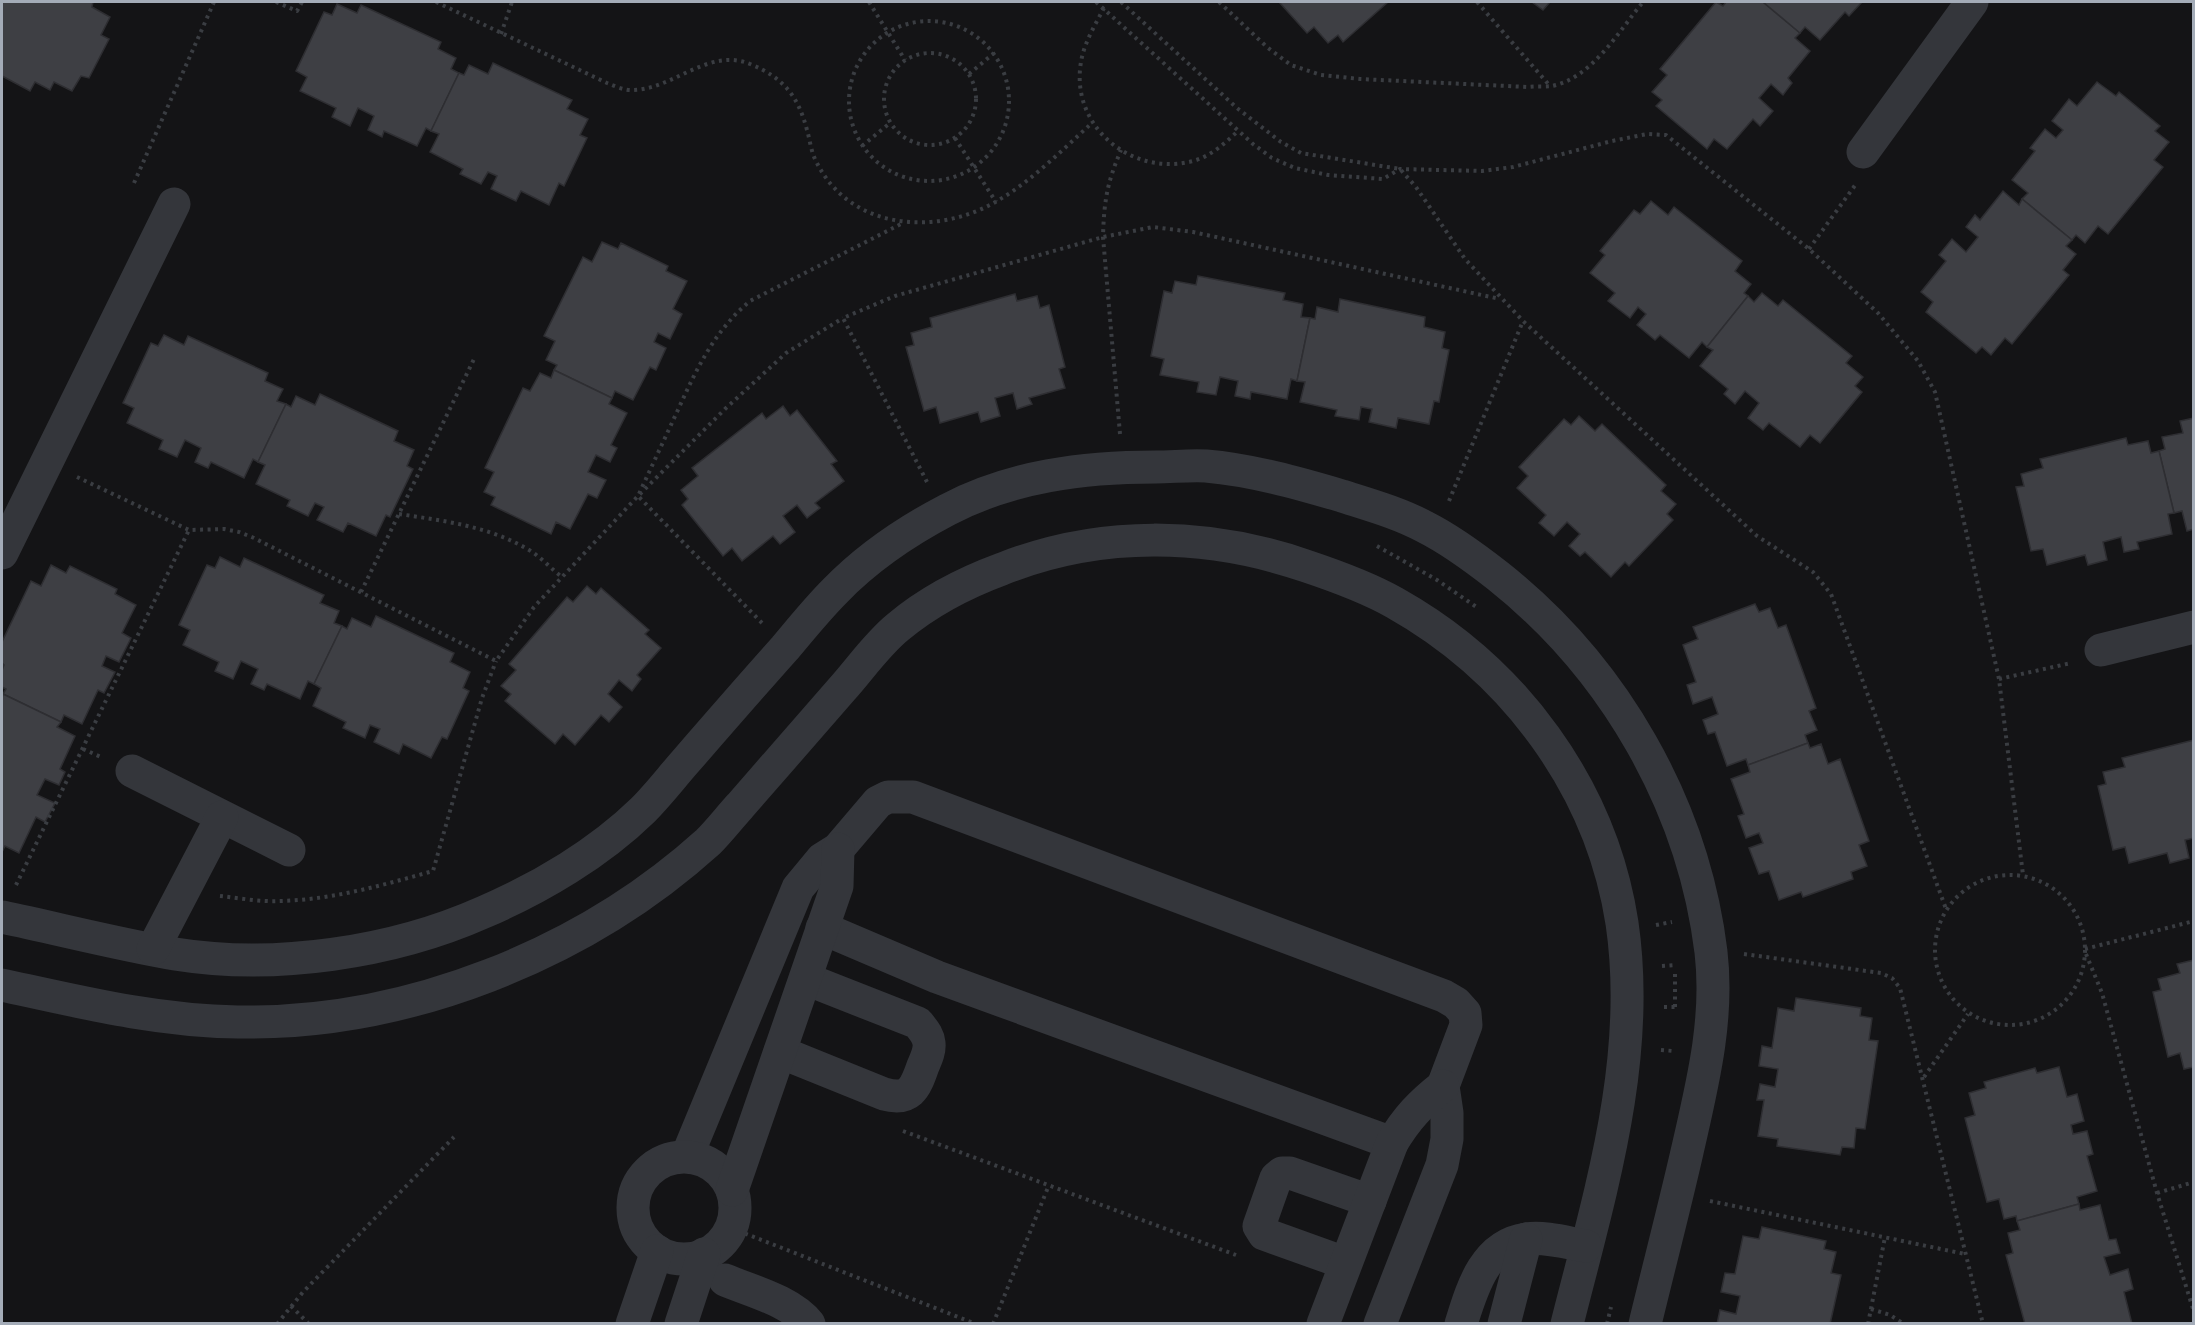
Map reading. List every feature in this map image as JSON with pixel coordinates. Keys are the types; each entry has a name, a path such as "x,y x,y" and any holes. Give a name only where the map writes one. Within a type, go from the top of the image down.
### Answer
{"street":[{"path":"1867,147 1972,2"},
{"path":"2,553 174,204"},
{"path":"7,905 153,949 179,955 241,959 303,958 365,949 438,930 485,912 540,884 593,850 642,811 838,588 889,546 942,512 978,495 1073,470 1206,466 1291,481 1418,523 1481,563 1527,600 1563,635 1606,687 1637,736 1683,833 1705,916 1713,978 1712,1026 1705,1075 1645,1323"},
{"path":"2,985 125,1011 183,1019 240,1022 298,1020 356,1013 412,1001 468,984 574,937 647,890 710,840 894,630 941,595 1000,569 1037,556 1087,545 1138,540 1190,540 1272,554 1340,578 1390,600 1437,628 1472,656 1535,721 1552,745 1580,793 1602,844 1617,897 1623,930 1629,997 1626,1056 1615,1123 1567,1323"},
{"path":"2105,649 2193,627"},
{"path":"132,771 289,850"},
{"path":"687,1156 798,888 822,859 838,849 878,802 888,797 913,797 1443,996 1456,1003 1464,1012 1466,1024 1443,1086 1447,1113 1447,1139 1442,1165 1380,1323"},
{"path":"153,949 222,817"},
{"path":"732,1190 837,886 838,849"},
{"path":"822,928 937,977 1392,1143"},
{"path":"780,1052 884,1094 897,1097 909,1093 918,1083 930,1047 927,1034 918,1023 806,979"},
{"path":"1323,1323 1392,1143 1406,1120 1443,1086"},
{"path":"687,1156 701,1159 714,1166 725,1177 732,1190 735,1215 731,1228 716,1248 704,1254 680,1258 657,1251 646,1242 633,1214 638,1186 647,1173 658,1164 672,1158 687,1156"},
{"path":"1346,1263 1264,1234 1260,1230 1259,1226 1276,1179 1282,1173 1290,1173 1370,1201"},
{"path":"1461,1323 1471,1292 1483,1267 1494,1254 1507,1245 1526,1239 1586,1246"},
{"path":"1504,1323 1526,1239"},
{"path":"632,1323 657,1251"},
{"path":"681,1323 704,1254"},
{"path":"725,1280 788,1306 800,1313 808,1323"}],"path":[{"path":"134,183 214,2"},
{"path":"276,2 297,11 302,2"},
{"path":"436,2 607,84 632,91 658,86 718,60 748,63 773,76 789,88 803,116 815,160 834,187 874,216 903,223 935,222 976,211 996,202 1021,185 1092,123"},
{"path":"501,34 512,2"},
{"path":"869,2 905,60"},
{"path":"1096,2 1238,131 1272,158 1295,168 1328,175 1383,179 1400,169"},
{"path":"1121,2 1237,108 1281,142 1301,153 1400,169 1482,171 1538,162 1612,141 1647,134 1666,135 1809,249 1878,313 1918,361 1935,392 1999,679 2023,875"},
{"path":"1219,2 1284,60 1291,65 1321,75 1360,79 1551,86 1580,75 1592,64 1643,2"},
{"path":"1477,2 1551,86"},
{"path":"1104,8 1089,36 1080,63 1081,92 1092,123 1102,138 1140,160 1161,165 1190,162 1217,150 1238,131"},
{"path":"916,22 945,22 964,28 994,53 1003,69 1008,86 1009,105 1006,123 999,140 988,155 974,167 941,180 923,181 905,178 888,170 862,146 854,129 849,93 854,74 862,58 873,43 888,32 916,22"},
{"path":"969,74 994,53"},
{"path":"926,54 947,56 960,64 969,74 976,102 973,116 966,128 955,138 934,145 912,142 899,134 890,123 885,109 884,95 887,81 905,60 926,54"},
{"path":"862,146 890,123"},
{"path":"955,138 996,202"},
{"path":"1809,249 1870,164 1874,155 1867,147"},
{"path":"1121,150 1108,181 1103,211 1103,237 1119,429 1125,467"},
{"path":"1400,169 1416,187 1465,259 1523,321 1757,536 1813,572 1831,594 1946,909"},
{"path":"638,496 701,360 721,329 734,314 750,301 903,223"},
{"path":"183,892 278,902 352,893 433,872 482,698 496,661 534,607 638,496 725,408 786,353 843,318 895,296 1103,237 1153,227 1193,232 1501,299"},
{"path":"843,318 942,512"},
{"path":"1436,533 1523,321"},
{"path":"361,592 474,359"},
{"path":"47,462 189,530 239,531 496,661"},
{"path":"638,496 785,647"},
{"path":"399,514 457,523 495,533 531,551 562,577"},
{"path":"7,905 189,530"},
{"path":"1999,679 2102,656 2105,649"},
{"path":"2085,951 2081,975 2070,995 2054,1011 2034,1021 2011,1026 1989,1023 1968,1014 1951,998 1939,977 1934,954 1936,930 1946,909 1960,892 1979,880 2001,874 2023,875 2043,881 2060,893 2074,909 2082,928 2085,951 2102,993 2157,1193 2193,1312"},
{"path":"1623,930 1705,916"},
{"path":"2085,951 2193,921"},
{"path":"1710,950 1881,973 1892,978 1900,988 1983,1323"},
{"path":"1662,966 1675,965"},
{"path":"1664,1007 1675,1006"},
{"path":"1923,1077 1968,1014"},
{"path":"1661,1050 1673,1051"},
{"path":"897,1128 1247,1259"},
{"path":"277,1323 322,1271 454,1137"},
{"path":"2157,1193 2193,1182"},
{"path":"993,1323 1049,1185"},
{"path":"1677,1194 1965,1254"},
{"path":"731,1228 976,1323"},
{"path":"1868,1323 1885,1237"},
{"path":"291,1306 309,1323"},
{"path":"1871,1309 1890,1315 1904,1323"}],"building":[{"path":"2,2 93,2 92,7 110,17 101,35 109,39 89,78 81,76 72,91 54,82 50,90 35,82 30,91 2,76"},
{"path":"1279,2 1388,2 1343,42 1338,35 1328,43 1314,27 1307,33"},
{"path":"1532,2 1550,2 1543,10"},
{"path":"1716,2 1723,6 1726,2 1763,2 1800,33 1795,38 1810,51 1788,78 1792,83 1783,95 1771,84 1759,98 1773,111 1760,126 1753,119 1727,149 1714,139 1707,149 1656,106 1662,100 1652,92 1667,75 1660,69"},
{"path":"1763,2 1862,2 1849,16 1845,12 1820,40 1805,27 1800,33"},
{"path":"337,4 357,13 361,5 441,42 438,49 456,58 451,69 459,73 431,131 426,128 417,146 384,131 382,137 368,130 374,116 358,108 350,126 332,117 336,108 300,91 307,77 296,71 324,12 332,15"},
{"path":"493,63 572,100 567,109 588,119 580,135 587,138 564,186 559,183 549,205 521,191 516,201 491,189 497,176 488,172 481,184 460,174 463,169 430,152 439,134 431,131 459,73 464,75 469,65 488,74"},
{"path":"2097,82 2116,96 2119,92 2160,126 2155,131 2169,142 2154,160 2163,167 2108,234 2098,226 2085,243 2076,235 2072,240 2022,199 2028,193 2012,180 2035,151 2030,148 2045,129 2056,138 2063,130 2052,121 2069,99 2077,106"},
{"path":"2003,191 2019,205 2022,199 2072,240 2066,246 2076,254 2063,270 2069,275 2012,344 2005,338 1991,355 1982,347 1976,353 1926,312 1933,302 1921,292 1946,261 1939,255 1952,239 1966,252 1978,237 1966,227 1975,215 1980,220"},
{"path":"1651,201 1668,215 1674,207 1742,261 1735,271 1751,284 1744,293 1748,296 1707,347 1702,342 1689,358 1660,335 1655,340 1637,325 1646,314 1638,307 1630,318 1608,301 1615,293 1590,273 1605,255 1600,251 1634,210 1640,214"},
{"path":"602,242 618,249 621,243 668,266 666,271 687,281 673,309 682,314 670,339 658,333 654,342 666,348 656,370 650,367 633,400 615,391 612,398 554,370 557,365 546,360 555,341 544,336 583,257 592,262"},
{"path":"1198,276 1285,293 1283,300 1303,304 1301,317 1310,318 1297,381 1291,379 1287,399 1251,392 1250,399 1235,396 1238,381 1220,377 1216,395 1197,392 1199,382 1160,375 1164,359 1151,356 1164,291 1172,293 1175,281 1196,285"},
{"path":"1762,293 1778,306 1783,300 1852,356 1846,363 1863,377 1855,386 1862,392 1820,443 1810,435 1800,447 1769,423 1763,430 1748,418 1759,403 1745,391 1735,404 1724,394 1728,389 1700,366 1713,350 1707,347 1748,296 1754,302"},
{"path":"1015,294 1017,301 1037,296 1040,308 1049,305 1065,367 1059,369 1065,388 1029,398 1032,404 1017,409 1013,393 995,398 1000,416 981,422 978,412 940,423 936,407 924,411 906,347 914,345 911,333 932,327 930,318"},
{"path":"1340,299 1425,317 1424,327 1445,332 1442,348 1449,350 1439,402 1434,401 1429,424 1398,418 1396,428 1369,422 1372,409 1361,407 1359,420 1335,416 1337,410 1300,402 1305,382 1297,381 1310,318 1315,319 1317,307 1338,312"},
{"path":"164,335 184,345 188,336 268,373 265,381 283,389 277,401 286,404 258,462 253,459 244,478 211,462 208,468 195,462 201,448 185,440 177,457 159,449 163,440 127,423 134,408 123,403 151,343 158,346"},
{"path":"554,370 612,398 609,404 627,413 611,445 617,448 610,462 596,455 588,472 606,480 597,498 588,494 570,529 556,522 551,534 491,505 495,497 484,492 494,472 485,468 523,388 530,391 540,373 551,378"},
{"path":"320,394 398,431 394,441 414,450 407,466 413,469 390,517 386,515 376,536 348,523 343,532 317,520 324,507 315,503 308,516 287,506 290,500 256,484 265,465 258,462 286,404 291,407 296,396 315,405"},
{"path":"783,406 790,416 797,410 837,461 831,464 844,481 815,503 820,508 807,518 797,505 783,516 795,532 780,544 773,536 742,561 732,548 723,556 682,505 688,499 681,490 698,476 692,468 762,413 766,419"},
{"path":"1579,416 1595,431 1602,424 1666,485 1661,491 1676,504 1667,514 1673,520 1629,566 1625,562 1611,577 1585,552 1580,556 1569,546 1580,534 1567,522 1554,536 1539,523 1546,515 1517,488 1528,476 1519,467 1564,419 1571,425"},
{"path":"2194,418 2194,529 2187,531 2182,511 2174,513 2159,451 2165,449 2162,437 2183,433 2180,421"},
{"path":"2126,438 2128,445 2148,441 2151,453 2159,451 2174,513 2168,514 2172,534 2137,542 2139,549 2124,552 2121,537 2103,542 2107,560 2088,565 2085,555 2047,565 2043,549 2031,551 2016,487 2024,486 2021,474 2043,468 2040,459"},
{"path":"220,557 240,567 244,558 324,595 320,603 339,611 334,623 342,626 314,684 308,681 300,699 267,684 264,690 251,684 258,669 241,661 233,679 215,671 219,662 183,645 190,630 179,625 207,565 215,568"},
{"path":"51,565 66,573 70,566 117,589 115,594 136,605 122,633 131,638 119,662 106,656 102,666 115,672 104,693 98,690 82,724 64,715 61,722 3,694 6,689 2,687 4,665 2,663 2,642 31,581 41,586"},
{"path":"587,586 596,594 601,588 649,630 645,634 661,648 637,675 641,679 632,691 619,680 608,694 622,707 609,722 601,715 575,745 563,734 555,744 505,701 511,694 501,686 516,670 509,664 567,597 573,602"},
{"path":"1755,604 1759,612 1770,608 1778,628 1786,625 1816,708 1809,711 1817,730 1805,735 1808,743 1748,765 1746,759 1727,766 1715,732 1708,734 1703,720 1718,714 1712,697 1693,704 1687,685 1696,682 1683,645 1698,639 1693,627"},
{"path":"376,616 454,653 450,662 470,672 463,688 469,691 447,739 442,737 431,758 403,744 399,754 374,742 380,729 370,725 365,738 343,728 346,722 313,706 321,688 314,684 342,626 347,629 352,618 371,627"},
{"path":"3,694 61,722 57,727 75,736 60,769 65,772 59,785 45,779 37,795 55,803 45,822 36,817 19,853 5,846 2,852"},
{"path":"2194,740 2194,838 2185,840 2189,858 2170,863 2167,853 2129,863 2125,847 2113,850 2098,786 2106,784 2103,772 2125,767 2122,758"},
{"path":"1808,743 1810,748 1821,744 1828,764 1840,759 1869,841 1859,845 1867,866 1851,872 1853,879 1803,897 1801,892 1779,900 1769,871 1759,874 1749,848 1763,843 1759,833 1746,838 1738,816 1744,814 1731,779 1750,772 1748,765"},
{"path":"2194,960 2194,1067 2184,1069 2180,1053 2168,1057 2153,992 2161,990 2158,979 2180,973 2177,964"},
{"path":"1796,998 1861,1008 1860,1016 1872,1018 1869,1040 1878,1041 1865,1129 1856,1128 1854,1148 1842,1147 1840,1155 1777,1146 1778,1139 1758,1136 1764,1100 1757,1100 1760,1084 1775,1087 1778,1069 1759,1066 1762,1046 1772,1048 1778,1008 1794,1011"},
{"path":"2059,1067 2067,1097 2077,1094 2084,1121 2071,1125 2073,1134 2087,1131 2093,1154 2087,1156 2097,1191 2077,1197 2079,1204 2017,1221 2016,1216 2004,1219 1999,1199 1987,1202 1965,1118 1975,1115 1969,1093 1986,1088 1984,1082 2035,1068 2037,1073"},
{"path":"2079,1204 2080,1210 2100,1205 2109,1240 2116,1239 2120,1253 2104,1257 2110,1275 2128,1269 2133,1289 2124,1292 2132,1324 2025,1324 2006,1255 2013,1253 2008,1233 2020,1230 2017,1221"},
{"path":"1762,1227 1826,1241 1824,1249 1836,1252 1831,1273 1841,1275 1830,1324 1717,1324 1720,1310 1736,1314 1740,1296 1721,1292 1725,1273 1735,1274 1743,1236 1759,1239"}]}
